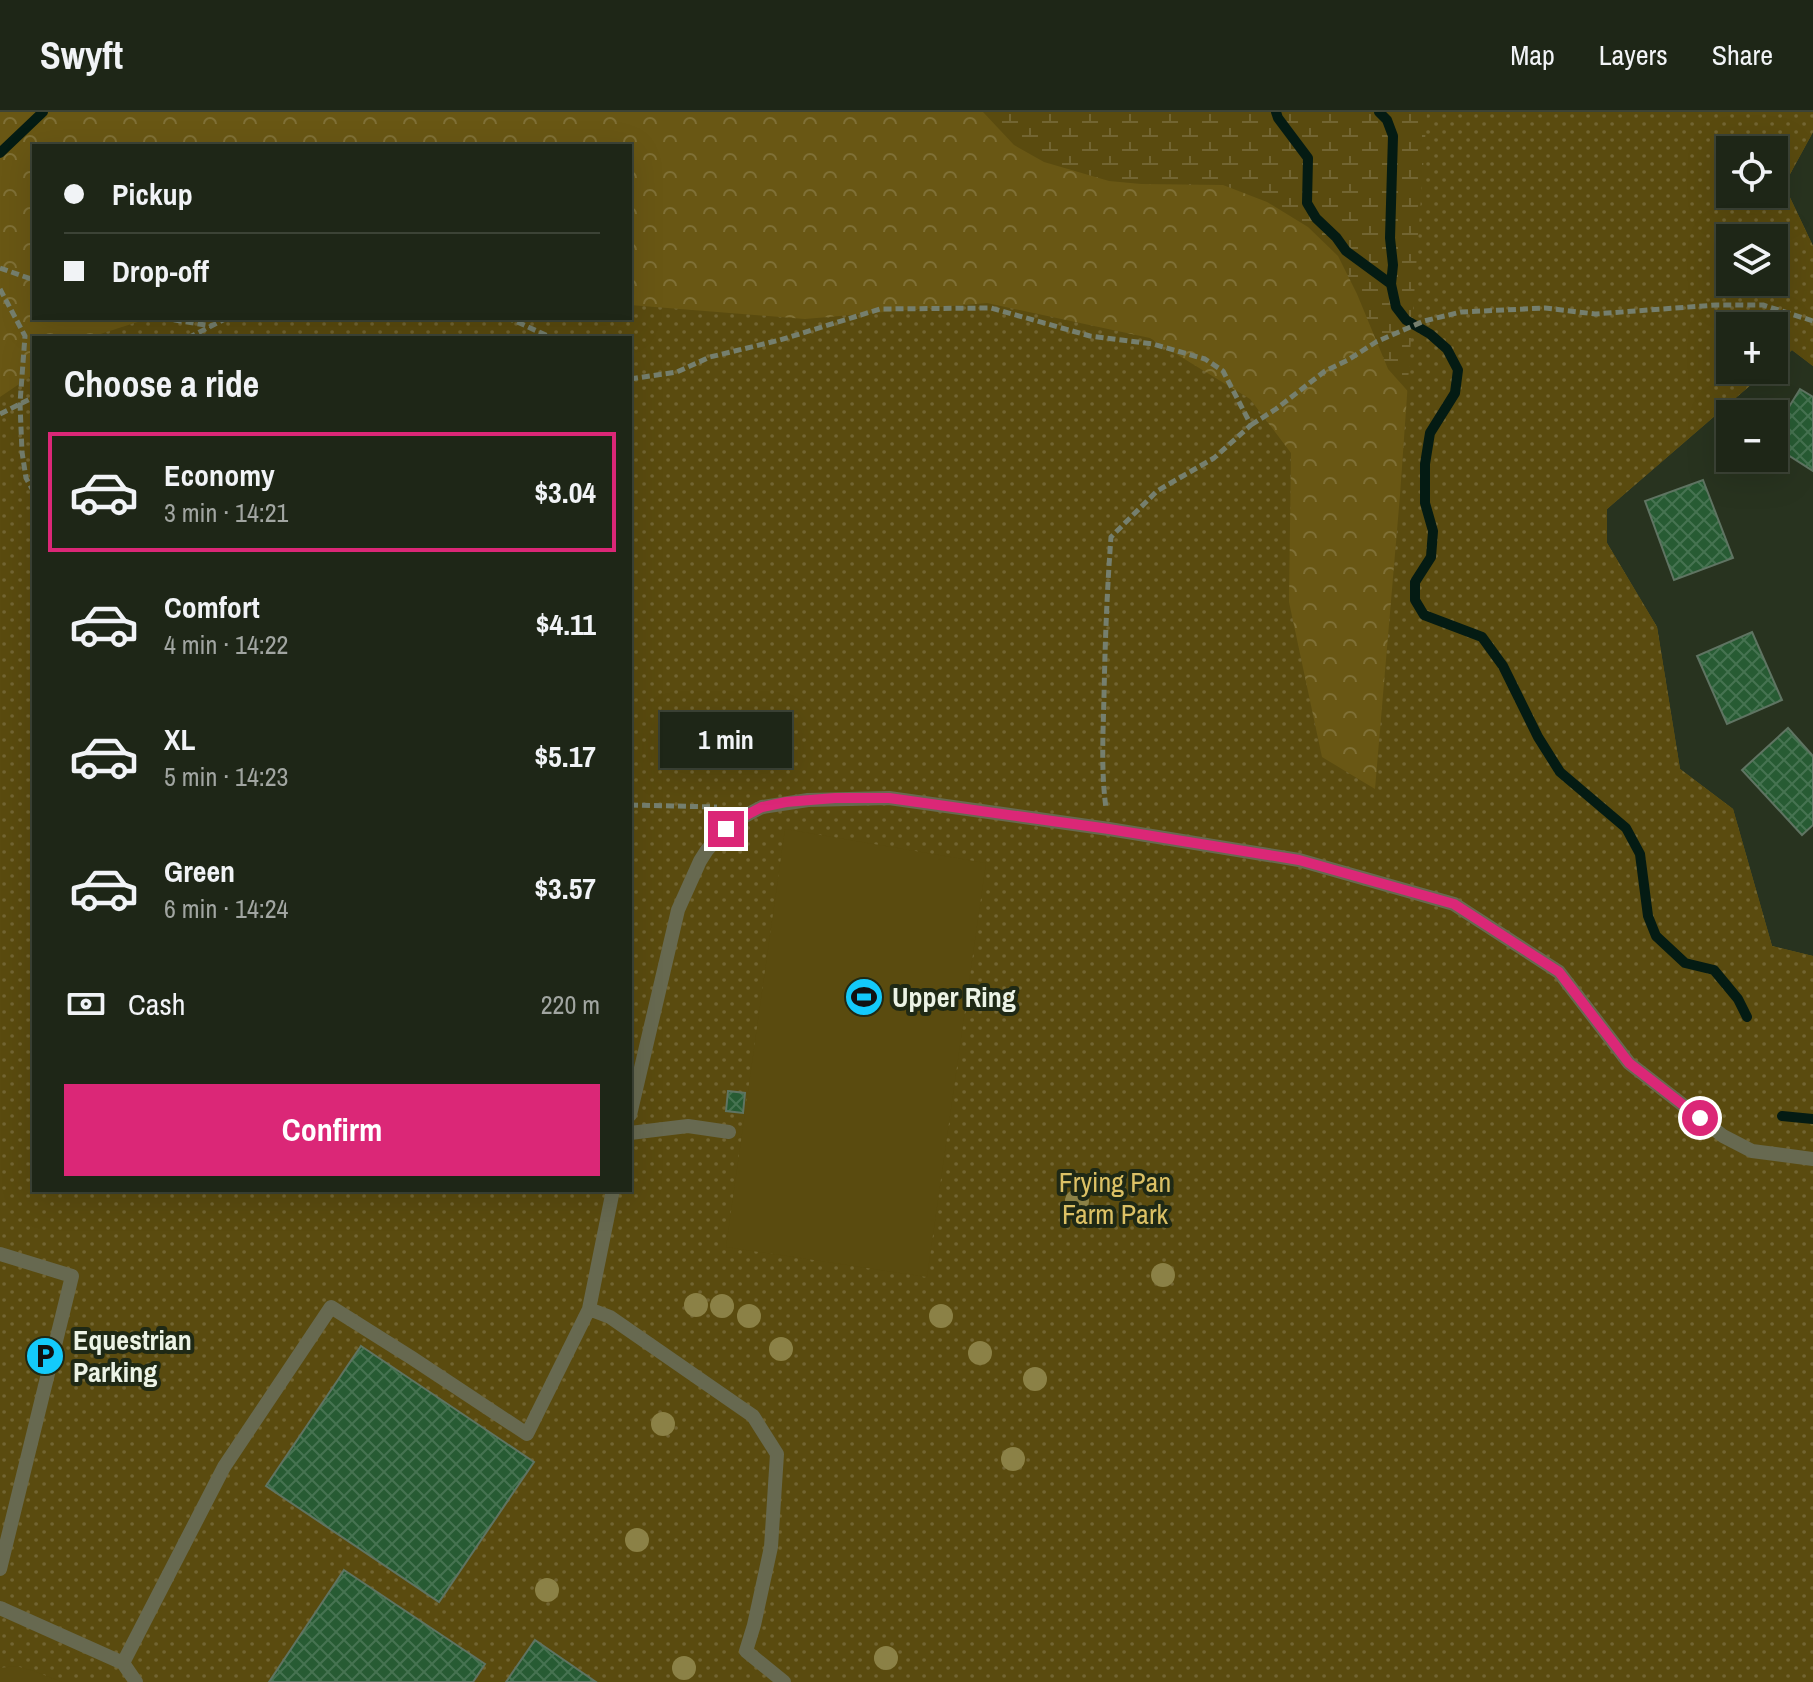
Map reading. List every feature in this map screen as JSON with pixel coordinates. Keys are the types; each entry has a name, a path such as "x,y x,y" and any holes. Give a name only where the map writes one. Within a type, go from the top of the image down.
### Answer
{"lane":[{"path":"632,1106 678,910 707,850 726,829 762,807 835,798 889,798 1299,860 1454,904 1559,972 1629,1063 1723,1136 1752,1151 1813,1159"},
{"path":"632,1133 688,1126 729,1132"},
{"path":"123,1663 224,1467 331,1307 527,1434 589,1309 613,1192"},
{"path":"0,1254 72,1276 0,1569"},
{"path":"589,1309 610,1317 753,1416 777,1454 771,1547 746,1651 784,1682"},
{"path":"0,1608 123,1663 136,1682"}],"path":[{"path":"0,268 32,279"},
{"path":"0,289 25,336 20,403 22,452 26,478 32,488"},
{"path":"1109,829 1104,794 1103,725 1111,537 1157,491 1214,458 1251,425 1325,371 1424,321 1461,312 1545,308 1595,314 1716,305 1763,305 1813,321"},
{"path":"632,379 677,372 710,357 780,340 880,309 991,308 1090,336 1153,344 1205,359 1223,371 1251,425"},
{"path":"174,320 212,326"},
{"path":"192,336 223,320"},
{"path":"511,320 547,336"},
{"path":"0,414 32,398"},
{"path":"632,805 718,807"}],"green space":[{"path":"0,112 1813,112 1813,132 1788,178 1788,136 1716,136 1716,208 1788,208 1788,193 1813,246 1813,366 1792,350 1788,353 1788,312 1716,312 1716,384 1752,384 1733,400 1716,400 1716,415 1607,509 1607,543 1657,627 1680,769 1733,809 1772,946 1813,956 1813,1471 632,340 632,336 32,336 32,1126 0,1116"},
{"path":"983,112 1624,112 1413,397 1388,369 1338,256 1308,227 1267,202 1223,185 1109,181 1044,162 1014,145"},
{"name":"Frying Pan Farm Park","path":"1427,112 1813,112 1813,132 1788,178 1788,136 1716,136 1716,208 1788,208 1788,193 1813,246 1813,366 1792,350 1788,353 1788,312 1716,312 1716,384 1752,384 1733,400 1716,400 1716,415 1607,509 1607,543 1657,627 1680,769 1733,809 1772,946 1813,956 1813,1682 0,1682 0,397 32,375 32,1192 632,1192 632,336 94,336 144,320 632,320 632,305 805,319 987,303 1150,338 1250,399 1291,453 1289,602 1322,757 1375,789 1400,495"},
{"name":"Upper Ring","path":"785,829 986,863 927,1277 726,1247"},
{"path":"16,1666 62,1682 0,1682 0,1668"}],"building":[{"path":"1800,389 1813,397 1813,471 1788,455 1788,408"},
{"path":"1703,480 1733,558 1674,580 1645,501"},
{"path":"1752,632 1782,700 1727,724 1697,656"},
{"path":"1788,728 1813,756 1813,825 1802,835 1742,770"},
{"path":"728,1091 745,1093 743,1113 726,1111"},
{"path":"361,1346 534,1462 439,1602 266,1486"},
{"path":"344,1570 485,1664 473,1682 269,1682"},
{"path":"535,1640 596,1682 506,1682"}],"waterway":[{"path":"0,153 43,112"},
{"path":"1276,112 1308,158 1307,203 1316,218 1346,251 1391,284"},
{"path":"1379,112 1387,120 1393,136 1390,238 1393,265 1391,284 1396,307 1406,320 1430,334 1447,349 1458,370 1455,393 1430,433 1425,464 1425,503 1433,531 1431,557 1415,582 1415,600 1424,615 1482,637 1503,666 1538,737 1560,772 1626,828 1640,854 1648,916 1656,936 1685,963 1714,970 1738,999 1747,1017"},
{"path":"1782,1116 1813,1119"}],"place":[{"name":"Upper Ring","path":"864,997"},
{"name":"Equestrian Parking","path":"45,1356"}],"route":[{"path":"726,829 762,807 786,802 889,798 1299,860 1454,904 1559,972 1629,1063 1700,1118"}]}
